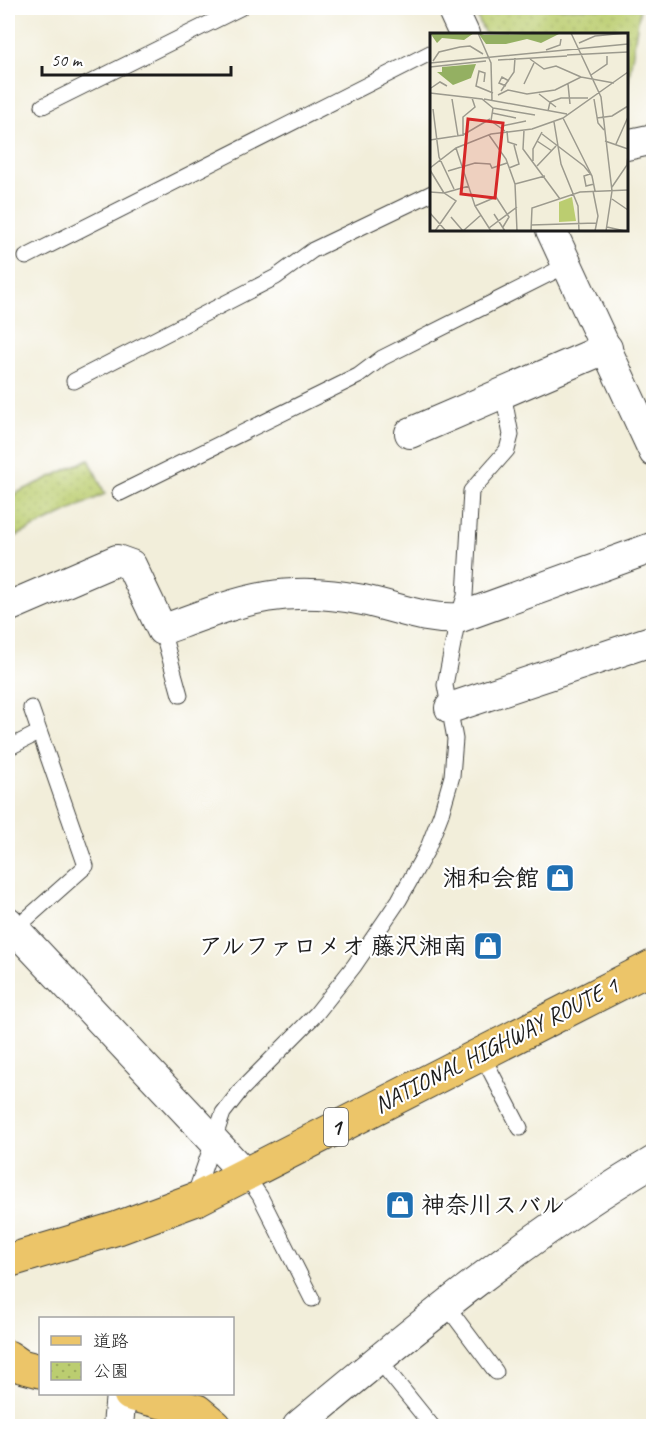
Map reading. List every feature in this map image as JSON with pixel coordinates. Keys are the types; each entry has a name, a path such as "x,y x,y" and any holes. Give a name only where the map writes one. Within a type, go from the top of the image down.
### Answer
{"main road":[{"name":"NATIONAL HIGHWAY ROUTE 1","path":"8,1261 118,1228 193,1199 654,966"},
{"path":"134,1395 197,1411 215,1426"}],"street":[{"path":"452,8 464,33"},
{"path":"628,145 654,139"},
{"path":"551,231 654,452"},
{"path":"410,433 607,348"},
{"path":"8,607 117,560 131,565 162,630 243,601 284,593 324,594 365,600 433,619 458,618 654,547"},
{"path":"450,708 654,640"},
{"path":"11,926 244,1173"},
{"path":"298,1426 446,1305 608,1188 654,1161"},
{"path":"118,1426 121,1395"}],"lane":[{"path":"43,106 240,8"},
{"path":"26,257 430,53"},
{"path":"74,381 276,277 312,250 430,194"},
{"path":"120,493 358,376 382,358 567,265"},
{"path":"193,1199 223,1113 241,1090 316,1014 354,966 410,880 430,841 452,776 454,739 445,685 458,618 465,596 471,491 507,450 511,435 503,393"},
{"path":"162,630 180,695"},
{"path":"11,926 86,866 31,708"},
{"path":"8,748 38,733"},
{"path":"481,1053 520,1128"},
{"path":"244,1173 260,1196 312,1299"},
{"path":"446,1305 496,1372"},
{"path":"378,1359 432,1426"}],"green space":[{"path":"473,8 640,8 628,84 628,33 485,33"},
{"path":"89,459 105,494 8,540 8,497"}],"place":[{"name":"湘和会館","path":"560,878"},
{"name":"アルファロメオ 藤沢湘南","path":"488,946"},
{"name":"神奈川スバル","path":"400,1205"}]}
